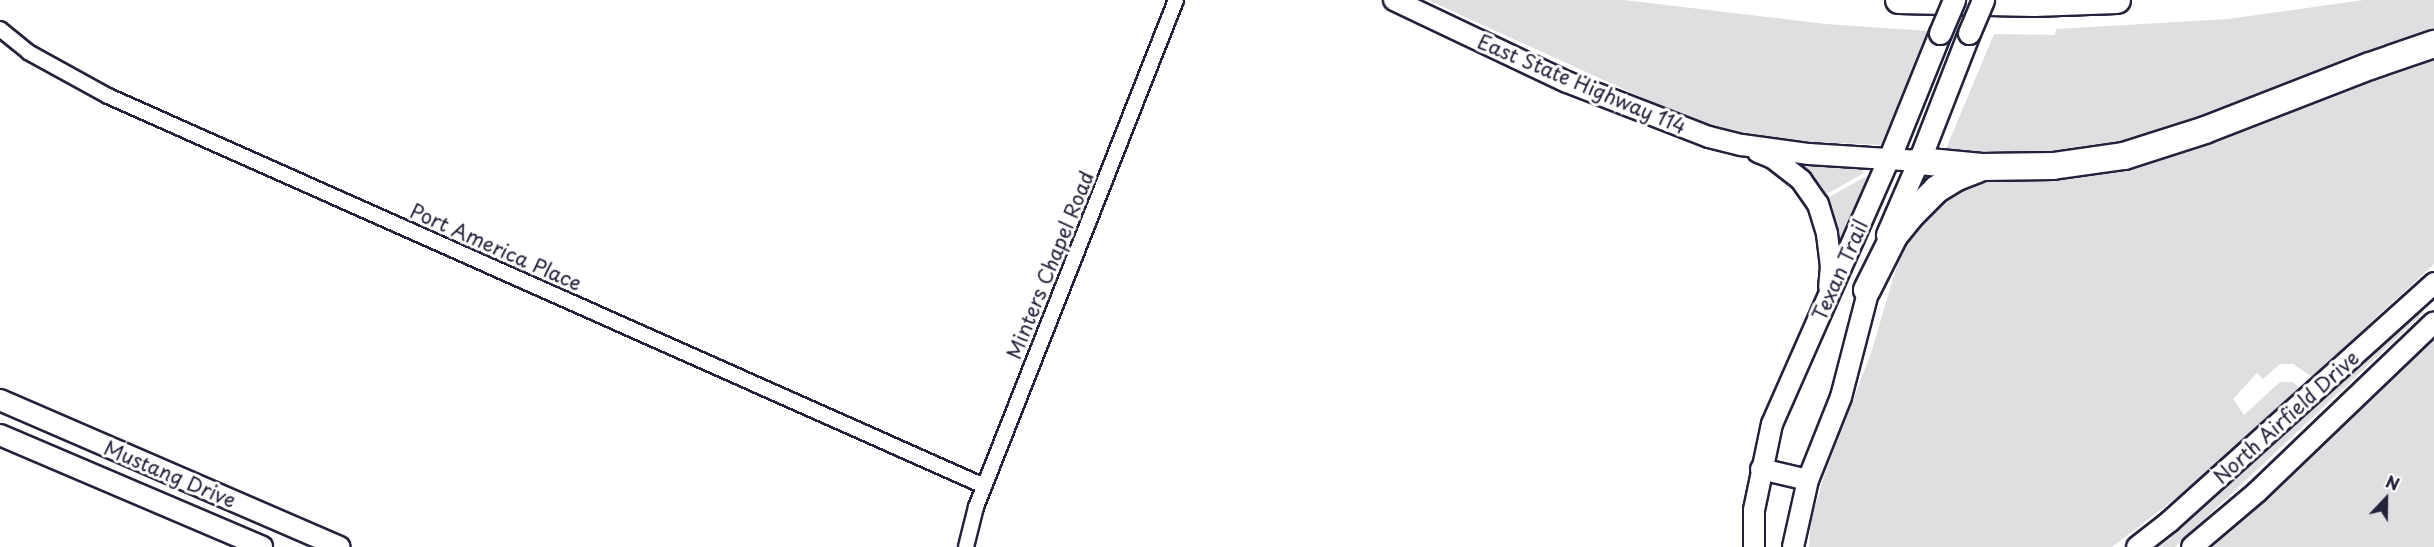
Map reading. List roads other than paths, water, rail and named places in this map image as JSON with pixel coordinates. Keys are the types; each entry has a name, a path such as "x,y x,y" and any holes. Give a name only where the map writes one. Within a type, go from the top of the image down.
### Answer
{"highway":[{"path":"1899,0 2034,3 2117,0"},
{"path":"1919,161 1982,167 2053,166 2124,156 2205,130 2370,66 2434,44"},
{"path":"1867,290 1894,236 1927,197 1957,177 1982,167"}],"main road":[{"name":"East State Highway 114","path":"1394,0 1607,99 1674,126 1742,145 1809,154 1919,161"},
{"name":"Texan Trail","path":"1754,547 1754,510 1772,424 1788,382 1828,299 1889,159 1954,0"},
{"name":"Texan Trail","path":"1793,547 1808,480 1841,396 1867,290 1881,248 1919,161 1983,0"},
{"path":"1742,145 1773,158 1801,180 1818,204 1827,234 1831,266 1828,299"},
{"name":"North Airfield Drive","path":"2136,547 2178,514 2434,284"},
{"name":"North Airfield Drive","path":"2192,547 2257,492 2434,322"},
{"name":"Mustang Drive","path":"0,400 340,547"},
{"name":"Mustang Drive","path":"0,435 262,547"},
{"path":"1761,469 1808,480"},
{"path":"199,520 253,547"}],"street":[{"name":"Minters Chapel Road","path":"966,547 984,486 1176,0"},
{"name":"Port America Place","path":"0,29 28,52 108,96 984,486"}]}
